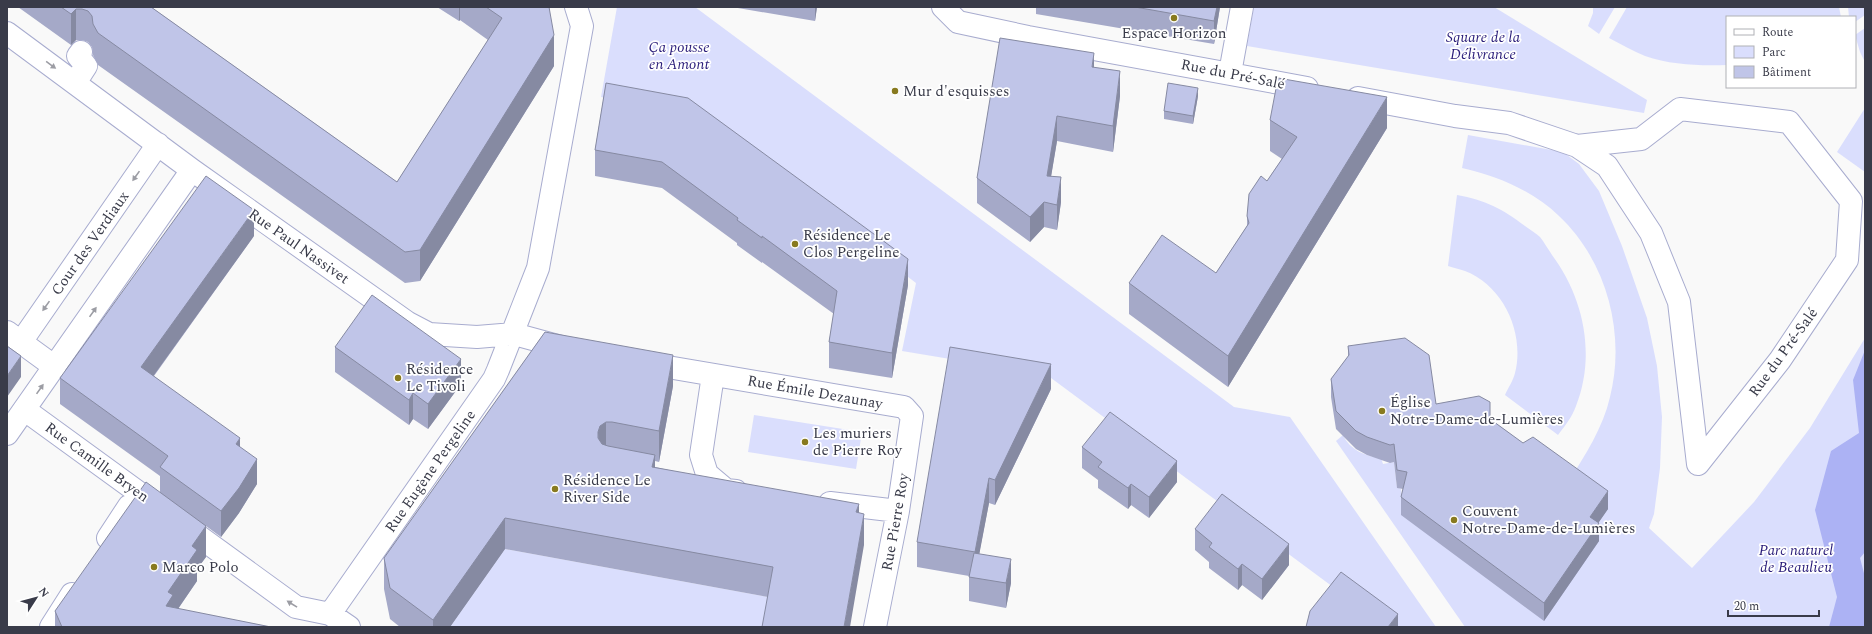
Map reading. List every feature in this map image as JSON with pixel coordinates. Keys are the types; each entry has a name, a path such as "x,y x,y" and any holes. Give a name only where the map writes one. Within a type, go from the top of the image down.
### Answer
{"street":[{"name":"Rue Eugène Pergeline","path":"330,614 494,379 514,334 538,268 582,26 576,7"},
{"name":"Rue du Pré-Salé","path":"943,7 958,22 1028,37 1230,73 1456,116 1509,123 1577,146 1607,166 1651,233 1679,302 1698,464 1780,360 1847,260 1851,202 1789,122 1680,109 1641,139 1577,146"},
{"path":"1230,73 1242,7"},
{"name":"Rue Paul Nassivet","path":"7,34 192,170 408,323 429,334 477,337 514,334"},
{"path":"75,83 86,66 78,56 81,52"},
{"name":"Cour des Verdiaux","path":"14,337 158,144"},
{"path":"7,434 192,170"},
{"path":"514,334 592,353"},
{"path":"14,337 55,367"},
{"name":"Rue Émile Dezaunay","path":"622,359 904,407 912,416"},
{"path":"713,375 701,455 706,474 726,490 758,494"},
{"name":"Rue Camille Bryen","path":"25,410 296,607 330,614 349,627"},
{"name":"Rue Pierre Roy","path":"875,627 898,511 912,416"},
{"path":"685,476 706,474"},
{"path":"814,500 898,511"},
{"path":"96,557 129,506"},
{"path":"50,627 84,576"}],"green space":[{"name":"Ça pousse en Amont","path":"617,7 695,7 1234,407 1290,417 1436,627 1387,627 1047,375 902,351 916,283 694,114 601,97"},
{"name":"Square de la Délivrance","path":"1254,7 1494,7 1647,100 1644,113 1247,46"},
{"path":"1593,7 1615,7 1599,34 1588,26 1593,13"},
{"path":"1627,7 1839,7 1841,16 1726,16 1726,65 1696,65 1655,59 1645,56 1609,38"},
{"path":"1848,7 1865,7 1865,15 1856,21 1856,16 1849,16"},
{"path":"1865,28 1865,62 1860,52 1856,34"},
{"path":"1865,108 1865,172 1837,152"},
{"name":"Parc naturel de Beaulieu","path":"1468,135 1563,152 1579,164 1599,191 1622,246 1647,318 1657,366 1662,417 1660,468 1654,514 1649,528 1692,568 1754,502 1810,428 1865,338 1865,627 1465,627 1336,441 1343,435 1350,445 1364,454 1381,458 1383,464 1394,462 1397,487 1401,489 1403,505 1569,481 1593,441 1603,420 1610,397 1616,348 1614,324 1600,276 1589,254 1576,234 1549,207 1526,191 1488,175 1462,168"},
{"path":"1457,195 1493,206 1509,215 1538,236 1543,241 1563,272 1572,290 1579,308 1584,328 1586,347 1585,367 1582,387 1576,406 1566,425 1558,435 1505,395 1515,373 1517,343 1514,328 1501,300 1491,288 1479,278 1465,271 1448,266"},
{"name":"Les muriers de Pierre Roy","path":"754,415 862,432 856,469 748,452"},
{"path":"505,549 773,598 768,627 450,627"}],"shaded area":[{"path":"1865,350 1865,552 1860,558 1865,577 1865,627 1829,627 1837,597 1815,510 1831,451 1859,433 1853,380"}],"building":[{"path":"61,7 151,7 397,182 502,18 486,7 549,7 554,35 420,250 405,252 98,33 93,24 92,16 88,11 76,9 71,14"},
{"path":"1135,7 1217,7 1214,21"},
{"path":"1000,38 1094,53 1092,67 1120,71 1113,126 1057,116 1047,176 1061,177 1057,205 1044,202 1030,217 977,178"},
{"path":"1278,78 1387,97 1228,356 1129,283 1162,235 1216,273 1249,223 1247,216 1249,194 1261,176 1267,181 1297,137 1270,120"},
{"name":"Résidence Le Clos Pergeline","path":"606,83 688,98 908,259 892,353 829,342 837,291 762,236 762,238 737,220 738,218 662,162 595,150"},
{"path":"1168,83 1198,88 1193,116 1164,111"},
{"path":"206,176 254,210 141,367 240,438 236,444 257,459 239,488 221,511 160,467 168,456 60,378"},
{"path":"372,295 461,359 428,404 413,393 409,400 335,347"},
{"name":"Résidence Le River Side","path":"545,332 673,355 659,431 606,422 600,426 598,432 598,438 602,444 655,455 652,467 859,504 856,512 864,514 844,627 762,627 773,567 505,518 433,620 390,588 384,558"},
{"path":"1405,338 1429,355 1436,404 1479,396 1490,402 1490,419 1523,443 1533,437 1608,491 1590,517 1599,523 1544,603 1401,497 1407,472 1397,470 1394,444 1390,445 1367,437 1356,431 1336,411 1331,379 1349,355 1348,346"},
{"path":"7,346 21,356 7,376"},
{"path":"950,347 1051,364 995,480 989,478 975,552 917,542"},
{"path":"1110,412 1177,461 1149,497 1131,484 1128,488 1098,467 1102,462 1082,447"},
{"path":"146,482 206,526 192,546 197,550 168,592 173,595 166,606 271,627 62,627 55,611"},
{"path":"1222,494 1289,544 1262,579 1242,564 1238,569 1209,547 1212,543 1195,529"},
{"path":"974,553 1011,559 1006,583 969,577"},
{"path":"1341,572 1398,614 1388,627 1306,627 1310,611"}],"place":[{"name":"Espace Horizon","path":"1174,18"},
{"name":"Mur d'esquisses","path":"895,91"},
{"name":"Résidence Le Clos Pergeline","path":"795,244"},
{"name":"Résidence Le Tivoli","path":"398,378"},
{"name":"Église Notre-Dame-de-Lumières","path":"1382,411"},
{"name":"Les muriers de Pierre Roy","path":"805,442"},
{"name":"Résidence Le River Side","path":"555,489"},
{"name":"Couvent Notre-Dame-de-Lumières","path":"1454,520"},
{"name":"Marco Polo","path":"154,567"}]}
